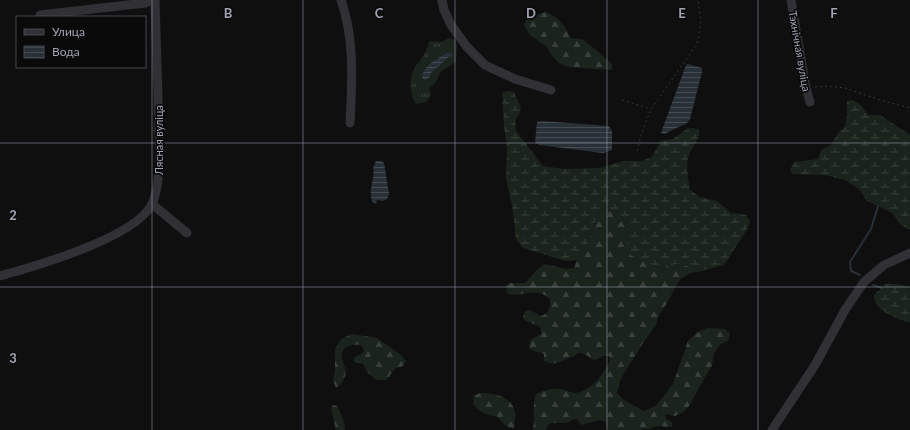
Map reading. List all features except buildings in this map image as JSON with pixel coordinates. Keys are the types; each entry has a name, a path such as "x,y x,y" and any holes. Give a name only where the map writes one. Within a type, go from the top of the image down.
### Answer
{"street":[{"path":"40,15 145,3 154,0"},
{"name":"Лясная вуліца","path":"0,276 78,251 121,232 140,219 152,204 158,183 160,163 154,0"},
{"path":"341,0 349,28 352,60 350,123"},
{"path":"442,0 444,10 451,25 467,47 485,65 515,79 551,90"},
{"name":"Тэхнічная вуліца","path":"791,0 806,88 810,102"},
{"path":"152,204 187,233"},
{"path":"772,430 815,366 845,310 864,282 884,265 910,253"}],"path":[{"path":"637,151 640,135 651,109 697,44 701,23 698,0"},
{"path":"806,88 827,86 845,88 910,108"},
{"path":"622,100 651,109"}],"green space":[{"path":"546,12 561,22 571,38 582,39 595,49 612,64 612,70 568,67 559,63 552,56 547,47 531,36 524,26 526,20 535,15"},
{"path":"449,38 455,40 457,46 456,62 440,72 436,82 429,88 431,96 426,102 416,104 412,96 411,88 413,71 427,50 430,41 441,42","holes":["446,53 450,53 451,55 432,72 429,78 425,80 422,79 422,74 430,63"]},
{"path":"508,91 514,92 521,109 515,120 516,131 543,166 564,169 599,168 623,161 641,161 652,157 661,141 673,139 688,128 699,129 698,138 688,156 687,171 690,190 700,197 717,201 731,213 746,215 750,221 748,228 724,265 706,270 677,264 658,268 626,253 628,231 625,221 621,216 606,209 598,213 588,243 577,260 565,261 523,248 516,239 512,205 506,178 507,147 502,93"},
{"path":"852,100 861,105 868,115 880,115 910,135 910,230 901,225 892,213 866,200 860,190 845,180 825,175 792,174 790,170 794,162 818,159 821,150 831,145 838,133 845,127 847,101"},
{"path":"606,209 617,213 627,223 629,237 627,253 658,268 677,264 706,270 691,273 680,279 659,315 656,325 620,380 617,393 624,400 644,411 656,406 673,384 688,341 698,332 707,328 725,329 730,334 728,341 721,344 714,353 712,365 689,406 684,412 675,416 665,415 667,420 672,422 672,427 656,426 641,430 608,430 606,422 600,420 581,425 578,420 574,419 567,423 550,423 545,430 532,430 534,424 534,403 536,394 553,389 576,393 588,389 597,381 610,361 609,356 604,356 594,360 585,354 578,353 563,361 555,363 548,363 544,361 544,354 529,348 530,340 541,334 541,328 523,318 525,311 530,310 541,316 546,313 550,307 550,299 539,293 507,293 506,285 511,283 525,283 544,264 566,269 574,268 577,260 588,243 598,213"},
{"path":"886,284 896,284 910,287 910,323 887,314 878,306 874,295"},
{"path":"352,334 377,338 400,354 406,361 403,366 396,368 386,380 376,380 368,373 363,364 355,362 353,359 362,354 364,350 361,345 347,347 342,354 342,360 345,367 345,377 341,384 336,388 333,381 335,370 335,350 341,339"},
{"path":"480,393 501,396 510,402 515,412 514,429 506,426 498,417 478,410 473,404 474,396"},
{"path":"333,405 337,406 340,412 344,421 345,430 336,430 331,408"}],"water":[{"path":"446,53 450,53 451,55 432,72 429,78 425,80 422,79 424,70 427,66"},
{"path":"688,64 702,68 690,119 687,123 664,134 661,133 686,65"},
{"path":"542,121 609,126 612,131 612,150 603,153 539,145 535,142 537,122"},
{"path":"376,161 381,161 384,163 389,194 387,199 383,201 377,200 376,203 372,202 371,187"}],"waterway":[{"path":"860,275 851,271 850,262 871,229 878,206"},
{"path":"873,285 882,288"}]}
